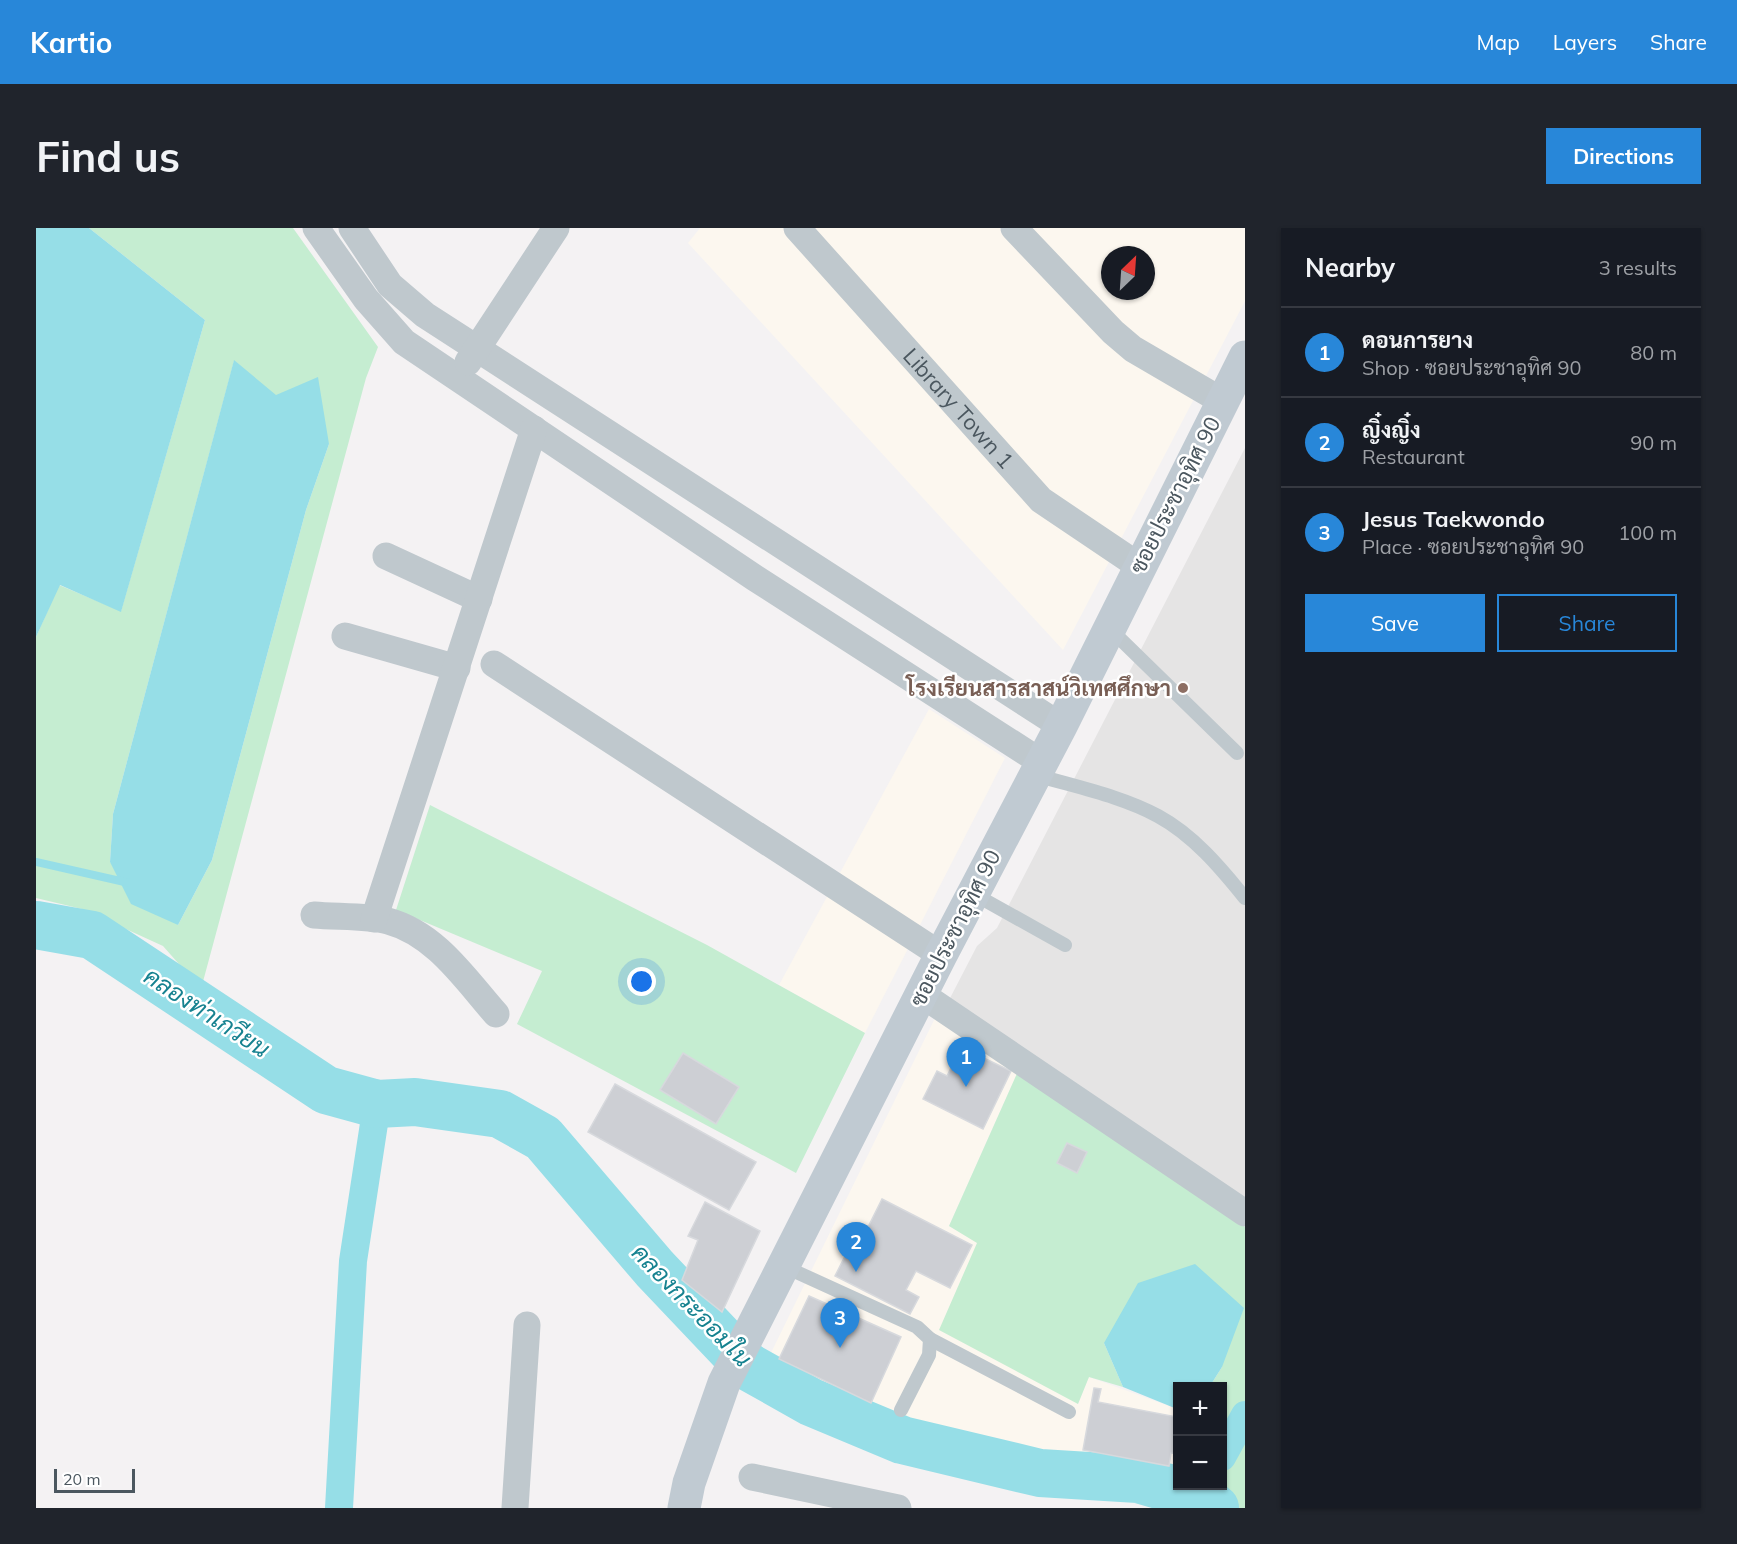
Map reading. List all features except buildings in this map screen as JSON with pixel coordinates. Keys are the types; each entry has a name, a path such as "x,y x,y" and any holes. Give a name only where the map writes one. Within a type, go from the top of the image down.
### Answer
{"street":[{"path":"352,228 378,270 403,299 1061,726"},
{"path":"459,377 556,228"},
{"name":"Library Town 1","path":"797,228 1041,500 1140,567"},
{"path":"1014,228 1113,332 1134,349 1222,401"},
{"path":"331,234 383,321 404,342 1037,769"},
{"name":"ซอยประชาอุทิศ 90","path":"684,1508 689,1483 724,1383 940,955 1061,726 1245,357"},
{"path":"374,919 534,429"},
{"path":"755,578 779,545"},
{"path":"386,556 479,599"},
{"path":"345,636 457,668"},
{"path":"494,664 940,955"},
{"path":"314,915 374,919 403,926 423,936 442,953 496,1014"},
{"path":"921,994 1245,1213"},
{"path":"515,1508 527,1325"},
{"path":"752,1477 898,1508"}],"lane":[{"path":"1110,629 1237,753"},
{"path":"1037,769 1158,816 1193,840 1245,898"},
{"path":"972,893 1065,945"},
{"path":"783,1266 917,1328 930,1339 1069,1412"},
{"path":"901,1410 929,1355 930,1339"}],"shaded area":[{"path":"700,228 1245,228 1245,301 1063,650 688,243"},
{"name":"โรงเรียนสารสาสน์วิเทศศึกษา","path":"1245,448 1245,1204 948,1002 977,946 997,928"},
{"path":"929,709 1005,758 865,1033 779,985"},
{"path":"938,1012 1019,1069 949,1226 977,1242 1078,1404 1089,1377 1173,1408 1173,1469 948,1435 834,1392 767,1361"}],"green space":[{"path":"89,228 293,228 378,347 366,378 201,989 163,946 82,909 36,898 36,637 59,585 121,611 205,320","holes":["234,361 329,444 306,510 212,860 178,925 110,862 113,814"]},
{"path":"430,805 707,945 865,1033 796,1173 517,1024 542,971 396,910"},
{"path":"1019,1069 1245,1227 1245,1508 1227,1506 1209,1490 1227,1490 1227,1382 1213,1382 1222,1367 1104,1343 1123,1387 1089,1377 1078,1404 939,1330 977,1243 949,1226"}],"water":[{"path":"36,228 89,228 205,320 121,612 60,585 36,637"},
{"path":"234,360 276,395 318,377 329,444 306,510 212,860 178,925 131,904 110,862 113,814"},
{"path":"1195,1264 1244,1308 1222,1367 1213,1382 1173,1382 1173,1407 1123,1387 1104,1343 1138,1283"}],"waterway":[{"path":"36,862 129,883"},
{"name":"คลองกระออมใน","path":"36,925 92,935 326,1090 377,1104 415,1102 500,1114 543,1138 655,1269 747,1366 811,1402 902,1440 1040,1473 1138,1479 1200,1497 1215,1508"},
{"path":"339,1508 353,1261 377,1104"},
{"path":"1227,1448 1245,1415"},
{"path":"1200,1497 1204,1490"}],"place":[{"name":"โรงเรียนสารสาสน์วิเทศศึกษา","path":"1183,688"},
{"name":"ดอนการยาง","path":"966,1087"},
{"name":"ญิ๋งญิ๋ง","path":"856,1272"},
{"name":"Jesus Taekwondo","path":"840,1348"}],"water label":[{"name":"คลองท่าเกวียน","path":"207,1012"}]}
